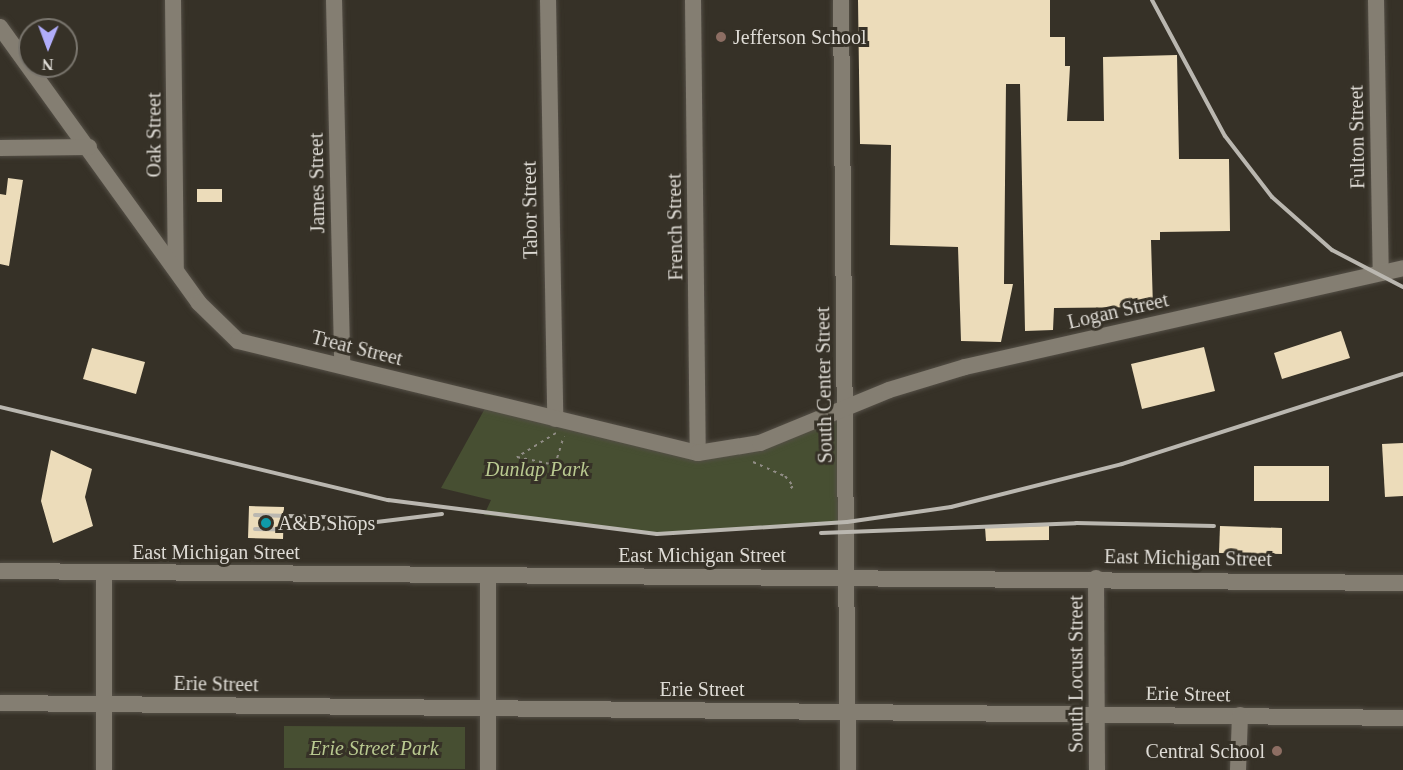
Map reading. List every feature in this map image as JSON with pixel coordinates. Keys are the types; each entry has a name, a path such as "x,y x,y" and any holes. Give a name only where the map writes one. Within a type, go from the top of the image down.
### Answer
{"street":[{"name":"Oak Street","path":"173,0 176,269"},
{"name":"James Street","path":"334,0 342,366"},
{"name":"Tabor Street","path":"548,0 555,426"},
{"name":"French Street","path":"693,0 698,453"},
{"name":"South Center Street","path":"841,0 848,770"},
{"name":"Fulton Street","path":"1376,0 1381,273"},
{"name":"Treat Street","path":"0,27 211,317 238,341 342,366 555,426 698,453 760,443 846,407"},
{"path":"0,148 89,147"},
{"name":"Logan Street","path":"846,407 965,367 1403,268"},
{"name":"East Michigan Street","path":"0,571 1096,578 1403,583"},
{"path":"104,573 104,770"},
{"path":"488,575 488,770"},
{"name":"South Locust Street","path":"1096,578 1097,770"},
{"name":"Erie Street","path":"0,703 1403,718"},
{"path":"1238,770 1239,715"}],"path":[{"path":"555,426 517,457 584,471"},
{"path":"555,465 564,435"},
{"path":"753,462 785,476 793,486 789,490"}],"green space":[{"name":"Dunlap Park","path":"488,403 712,454 845,407 847,522 657,534 484,515 491,500 441,488"},
{"name":"Erie Street Park","path":"284,726 465,727 465,769 284,768"}],"building":[{"path":"858,0 1050,0 1050,37 1065,37 1065,66 1070,66 1067,121 1104,121 1103,57 1177,55 1179,159 1229,159 1230,231 1160,232 1160,240 1151,240 1153,307 1054,308 1053,330 1025,331 1020,84 1006,84 1004,284 1013,284 1001,342 961,341 958,247 890,245 891,145 860,144"},
{"path":"8,178 23,180 9,266 0,264 0,194 6,195"},
{"path":"197,189 222,189 222,202 197,202"},
{"path":"1341,331 1350,358 1282,379 1274,353"},
{"path":"1204,347 1215,391 1142,409 1131,364"},
{"path":"92,348 145,362 136,394 83,379"},
{"path":"1403,443 1403,496 1385,497 1382,444"},
{"path":"51,450 92,469 85,497 93,526 53,543 41,501"},
{"path":"1254,466 1329,466 1329,501 1254,501"},
{"name":"A&B Shops","path":"249,506 284,507 283,539 248,538"},
{"path":"1049,526 1049,540 986,541 985,527"},
{"path":"1220,526 1282,528 1282,554 1219,553"}],"railway":[{"path":"1152,0 1225,136 1272,197 1332,250 1403,287"},
{"path":"0,407 388,500 657,534 847,522 951,507 1122,464 1403,374"},
{"path":"255,529 311,530 442,514"},
{"path":"255,515 355,518"},
{"path":"821,533 1076,523 1214,526"}],"place":[{"name":"Jefferson School","path":"721,37"},
{"name":"A&B Shops","path":"266,523"},
{"name":"Central School","path":"1277,751"}]}
